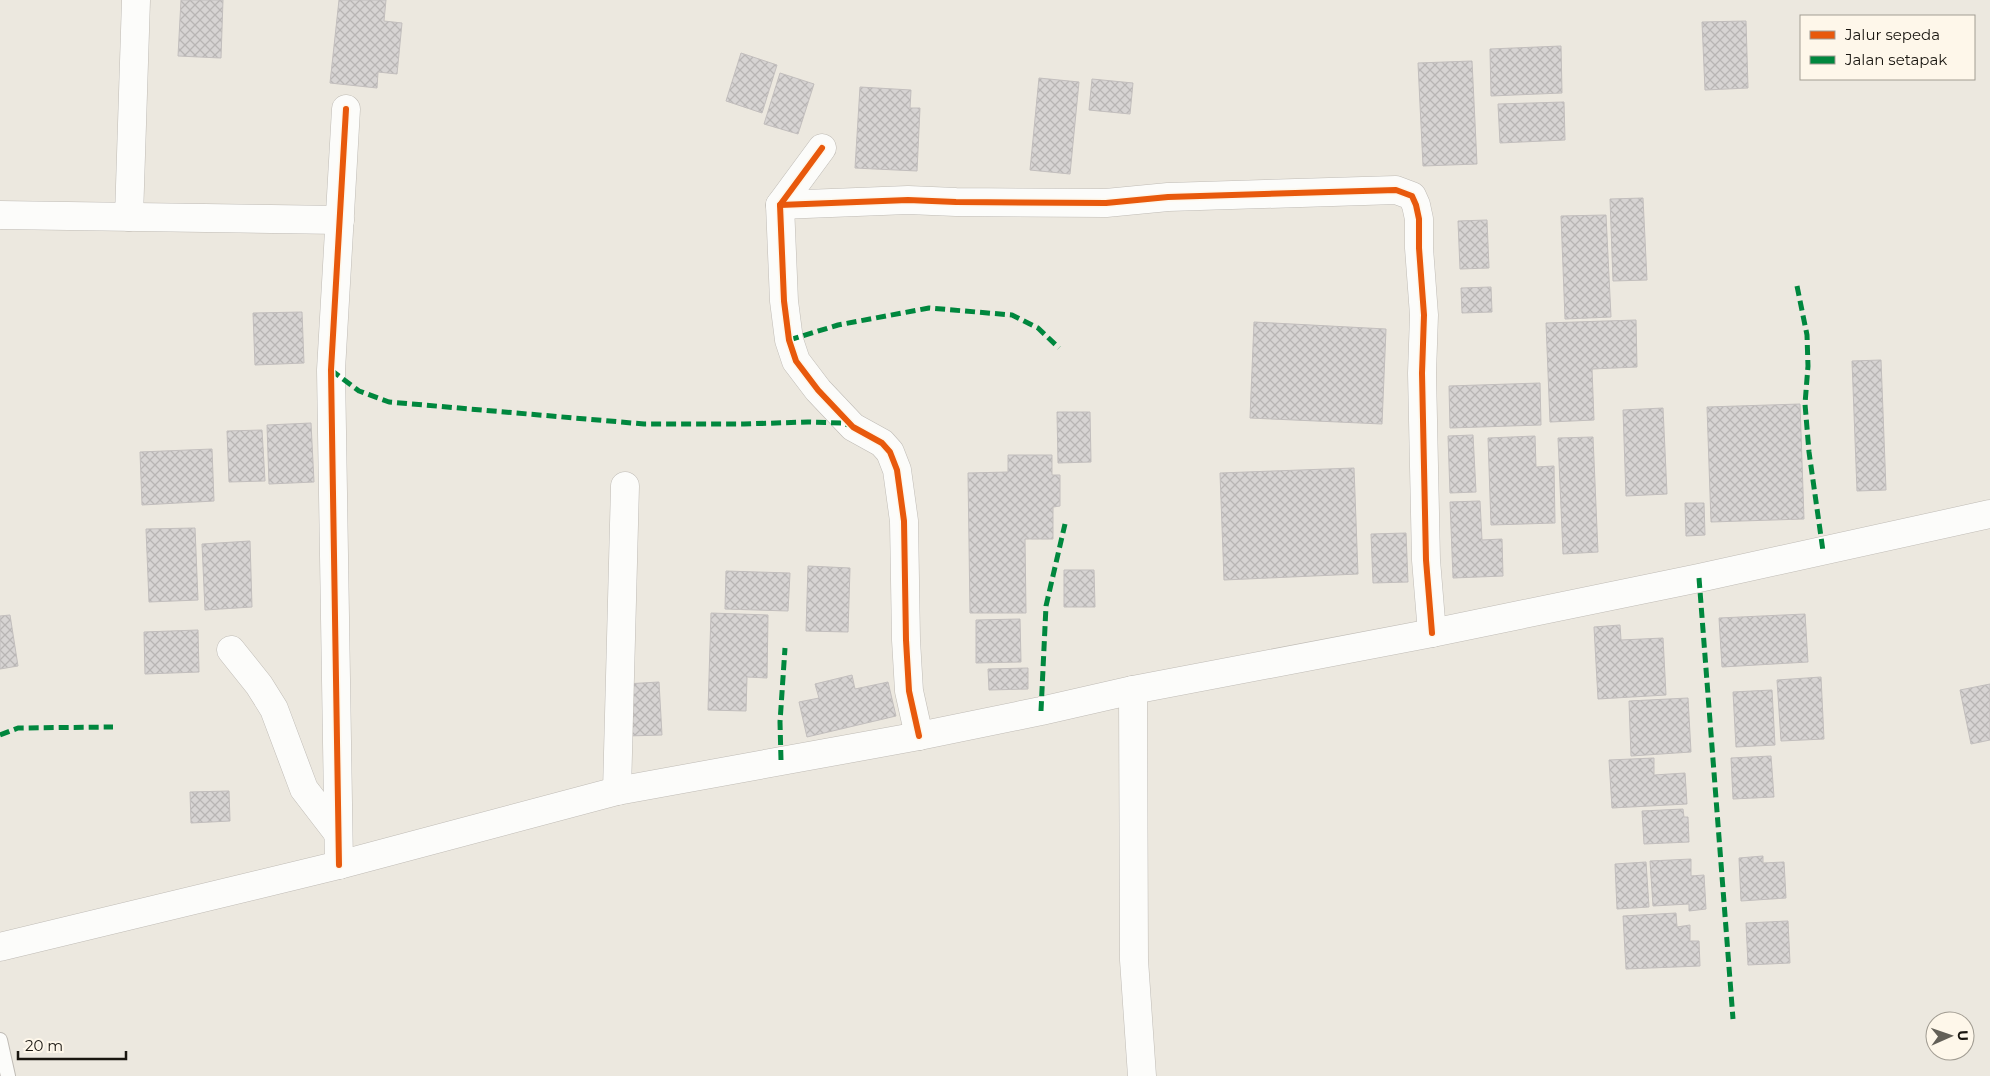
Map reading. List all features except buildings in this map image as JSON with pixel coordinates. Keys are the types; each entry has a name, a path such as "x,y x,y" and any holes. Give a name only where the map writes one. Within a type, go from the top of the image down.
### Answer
{"street":[{"path":"128,217 136,0"},
{"path":"338,865 331,370 346,109"},
{"path":"822,148 780,205 784,301 788,340 796,361 818,390 853,427 882,443 890,452 897,470 904,522 909,691 918,736"},
{"path":"780,205 908,200 1106,203 1168,197 1396,190 1412,196 1419,219 1419,248 1424,315 1422,373 1426,560 1432,632"},
{"path":"0,215 340,220"},
{"path":"617,791 625,486"},
{"path":"0,947 338,865 617,791 918,736 1133,690 1698,578 1990,514"},
{"path":"231,650 259,685 274,709 304,789 337,832"},
{"path":"1133,690 1134,960 1142,1076"}],"lane":[{"path":"0,1040 8,1076"}],"marked path":[{"path":"1797,286 1807,335 1808,366 1805,404 1809,452 1823,551"},
{"path":"789,340 838,325 929,308 1012,315 1038,328 1059,348"},
{"path":"331,370 359,391 389,402 644,424 808,422 842,423 848,425"},
{"path":"1041,711 1046,606 1065,524"},
{"path":"1699,578 1733,1019"},
{"path":"781,760 780,722 785,648"},
{"path":"0,735 18,728 113,727"}],"cycle path":[{"path":"339,865 331,370 346,109"},
{"path":"822,148 780,205 784,301 789,340 796,361 818,390 853,427 882,443 890,452 897,470 904,521 909,691 919,736"},
{"path":"780,205 908,200 1106,203 1168,197 1396,190 1412,196 1419,219 1419,248 1424,315 1422,373 1426,560 1432,633"}]}
